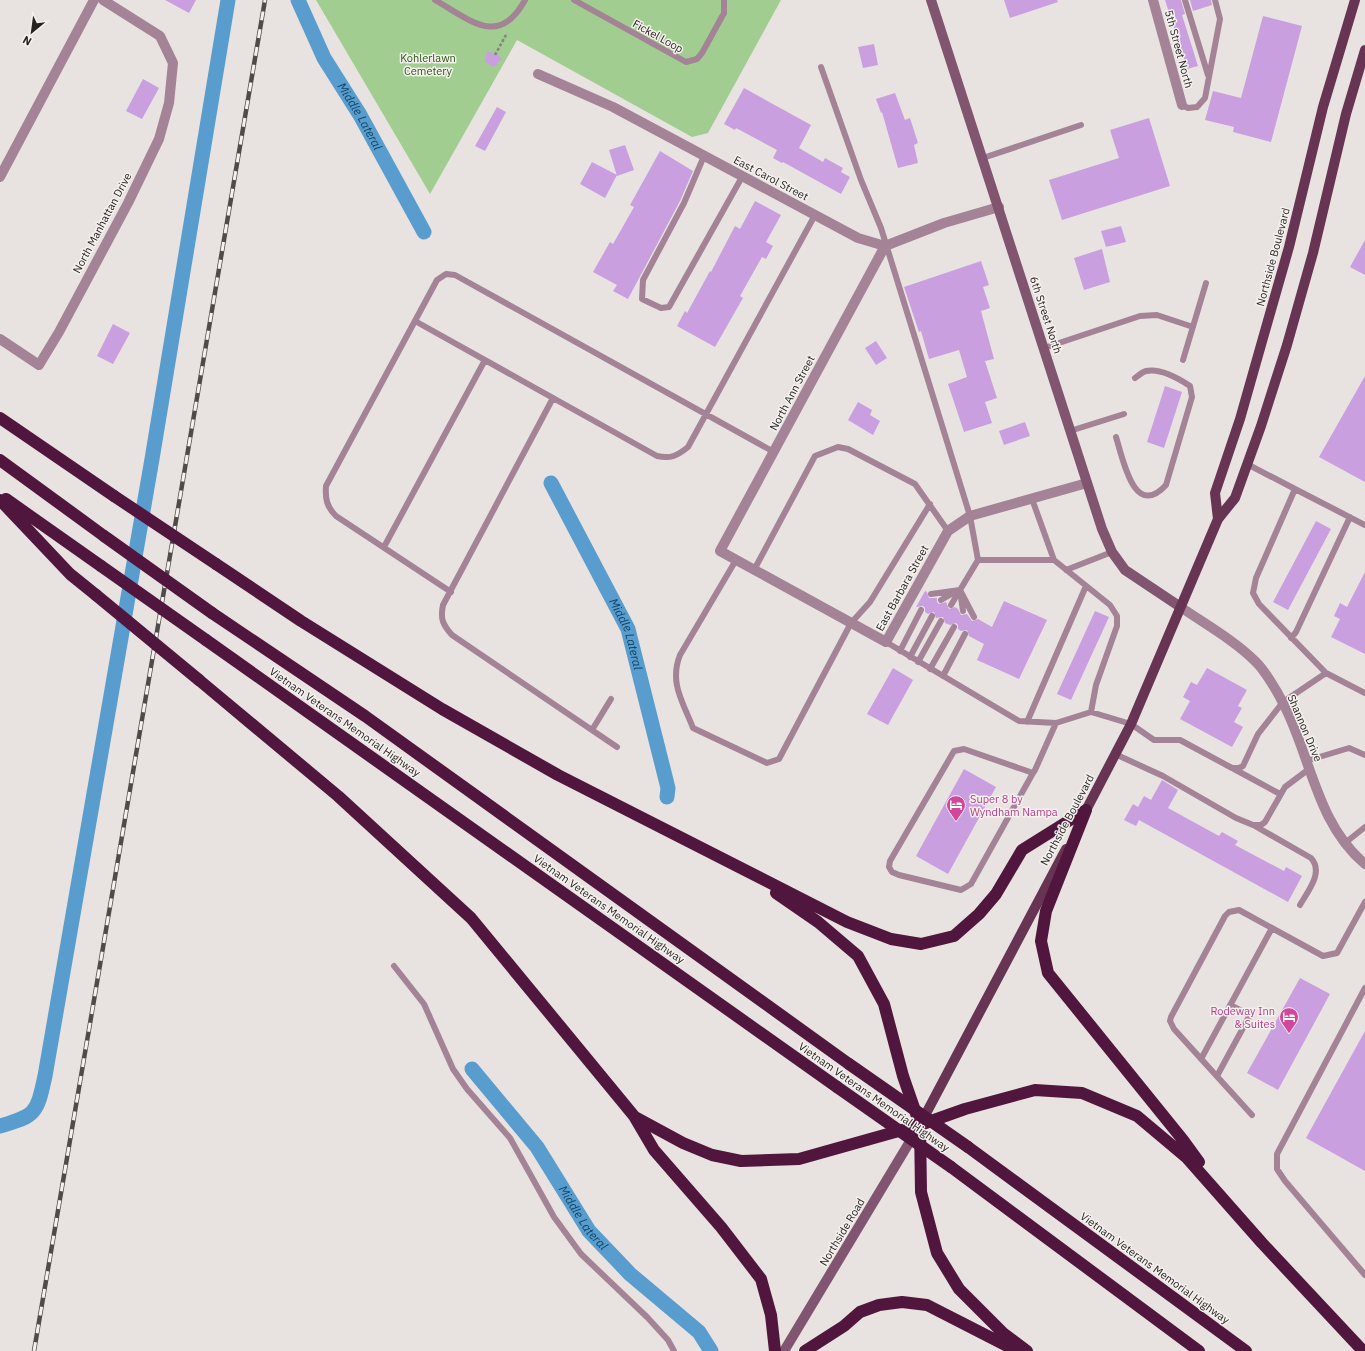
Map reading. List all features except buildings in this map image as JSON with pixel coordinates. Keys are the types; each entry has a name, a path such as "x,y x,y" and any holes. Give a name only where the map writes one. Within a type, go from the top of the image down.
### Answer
{"highway":[{"path":"0,418 301,621 442,709 558,775 847,922 891,939 921,944 954,936 979,914 996,894 1022,850 1086,810"},
{"name":"Vietnam Veterans Memorial Highway","path":"0,460 212,613 365,716 849,1064 968,1147 1246,1351"},
{"name":"Vietnam Veterans Memorial Highway","path":"0,494 951,1167 1199,1351"},
{"path":"0,500 70,574 338,796 471,918 634,1116 654,1150 721,1227 761,1279 771,1315 775,1351"},
{"path":"1086,810 1046,911 1041,941 1048,973 1183,1140 1232,1209"},
{"path":"739,867 818,922 858,956 884,1004 903,1076 920,1125 921,1192 936,1253 959,1288 1003,1333 1027,1351"},
{"path":"634,1116 683,1143 712,1155 741,1161 799,1159 920,1125 965,1109 1035,1090 1082,1094 1137,1116 1187,1158 1363,1351"},
{"path":"805,1351 844,1326 860,1312 879,1305 902,1302 927,1305 1017,1351"}],"main road":[{"name":"Northside Boulevard","path":"1218,519 1215,493 1240,419 1272,308 1289,247 1323,107 1355,0"},
{"name":"Northside Boulevard","path":"920,1125 1131,724 1218,519 1235,498 1248,464 1287,345 1313,253 1346,114 1365,50"}],"street":[{"path":"0,177 94,0"},
{"name":"North Manhattan Drive","path":"0,339 39,365 59,332 128,203 159,139 169,103 173,63 160,36 103,0"},
{"name":"6th Street North","path":"931,0 1087,483 1112,552 1125,570 1180,606"},
{"name":"5th Street North","path":"1154,0 1182,105"},
{"name":"East Carol Street","path":"538,74 613,107 858,238 885,246"},
{"path":"885,246 944,223 999,207"},
{"name":"North Ann Street","path":"720,551 885,246"},
{"name":"East Barbara Street","path":"720,551 886,642 948,531 970,516 1087,483"},
{"name":"Shannon Drive","path":"1180,606 1216,631 1256,663 1283,702 1325,812 1338,834 1365,864"},
{"name":"Northside Road","path":"784,1351 920,1125"}],"lane":[{"path":"435,0 486,26 495,27 508,22 519,12 525,0"},
{"name":"Fickel Loop","path":"574,0 686,62 697,58 702,53 724,13 724,0"},
{"path":"1185,0 1209,77"},
{"path":"1182,105 1188,108 1197,107 1205,98 1220,19 1215,0"},
{"path":"821,67 861,180 881,228 885,246 970,516 978,560 951,605"},
{"path":"983,158 1081,125"},
{"path":"704,156 684,203 643,280 642,299 661,308 669,307 742,177"},
{"path":"415,321 657,456 669,458 679,455 688,447 815,215"},
{"path":"451,592 336,516 330,509 325,498 326,486 437,280 446,274 454,275 774,452"},
{"path":"1183,360 1206,283"},
{"path":"1044,348 1140,316 1157,315 1193,327"},
{"path":"384,547 485,360"},
{"path":"1116,437 1132,485 1140,494 1149,496 1159,493 1166,485 1192,397 1190,386 1180,379 1155,371 1144,372 1135,378"},
{"path":"553,398 443,605 441,616 444,626 452,635 617,747"},
{"path":"1070,431 1124,414"},
{"path":"754,570 815,456 838,447 848,449 915,484 948,531"},
{"path":"1248,464 1295,490 1365,525"},
{"path":"1295,490 1256,578 1253,593 1259,604 1326,673 1365,693"},
{"path":"1032,498 1054,560 1110,605 1117,616 1117,626 1096,685 1091,712"},
{"path":"736,560 680,655 675,668 676,687 693,728 767,763 779,758 851,623 870,602 930,504"},
{"path":"1291,638 1296,632 1350,517"},
{"path":"1066,570 1112,552"},
{"path":"978,560 1054,560"},
{"path":"1027,722 1086,586"},
{"path":"931,594 960,590"},
{"path":"941,600 960,590"},
{"path":"960,590 963,611"},
{"path":"960,590 974,617"},
{"path":"900,650 922,610"},
{"path":"910,656 932,616"},
{"path":"918,662 941,621"},
{"path":"930,669 954,627"},
{"path":"943,676 965,634"},
{"path":"886,642 1019,722 1056,723 1091,712 1131,724 1154,740 1180,740 1280,794"},
{"path":"1232,768 1239,768 1243,766 1258,734 1283,702 1326,673"},
{"path":"592,730 611,699"},
{"path":"1033,773 964,749 954,751 890,861 889,867 892,872 961,890 971,884 1033,773 1056,723"},
{"path":"1253,825 1261,825 1265,822 1280,794 1289,782 1307,765 1349,748 1365,755"},
{"path":"1115,754 1163,776 1315,861 1318,867 1316,874 1300,905"},
{"path":"1345,843 1365,827"},
{"path":"1252,1115 1174,1029 1170,1021 1192,976 1225,916 1229,912 1240,910 1324,956 1337,953 1365,902"},
{"path":"1201,1059 1272,928"},
{"path":"394,966 424,1004 453,1069 467,1089 510,1138 554,1217 581,1254 647,1317 668,1340 674,1351"},
{"path":"1365,988 1277,1154 1277,1169 1285,1181 1365,1275"},
{"path":"1217,1076 1250,1016 1230,1005"}],"path":[{"path":"495,55 509,28 508,22"}],"green space":[{"name":"Kohlerlawn Cemetery","path":"316,0 781,0 708,133 692,137 517,40 430,194"}],"waterway":[{"path":"0,1126 22,1119 33,1111 40,1098 45,1076 152,459 228,0"},
{"name":"Middle Lateral","path":"298,0 324,58 360,115 424,232"},
{"name":"Middle Lateral","path":"551,483 628,629 668,788 667,797"},
{"name":"Middle Lateral","path":"472,1069 537,1147 589,1231 630,1274 699,1332 711,1351"}],"railway":[{"path":"34,1351 265,0"}],"place":[{"name":"Super 8 by Wyndham Nampa","path":"956,822"},
{"name":"Rodeway Inn & Suites","path":"1289,1034"}]}
